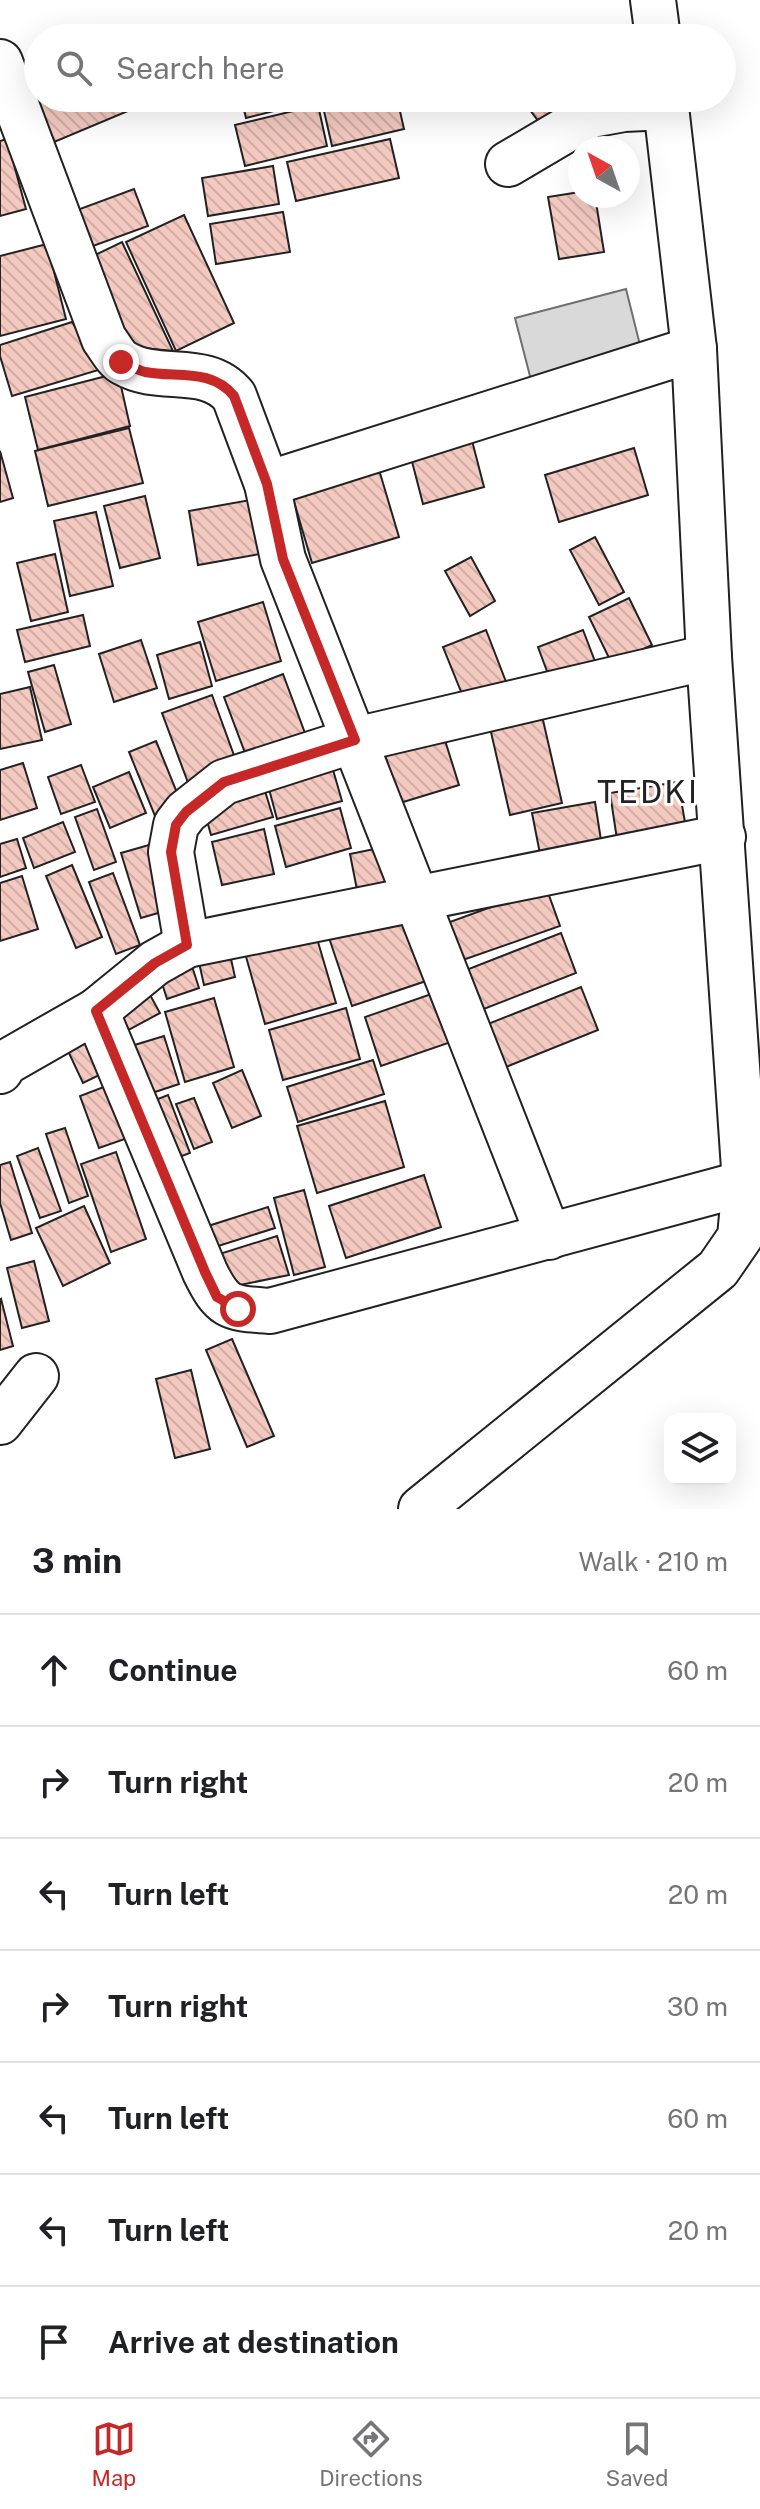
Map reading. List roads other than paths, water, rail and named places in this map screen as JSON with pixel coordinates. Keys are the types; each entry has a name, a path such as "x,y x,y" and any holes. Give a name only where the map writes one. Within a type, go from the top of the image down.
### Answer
{"street":[{"path":"653,0 656,24"},
{"path":"0,62 104,339 121,362 143,372 201,376 225,385 234,396 267,484 283,559 549,1237"},
{"path":"508,164 591,115 608,112"},
{"path":"421,1509 718,1269 749,1214 709,657 694,349 666,112"},
{"path":"267,484 694,349"},
{"path":"187,945 171,852 176,825 186,812 224,782 355,740 709,657"},
{"path":"2,1061 96,1011 155,963 187,945 723,837"},
{"path":"96,1011 205,1272 217,1297 238,1309 270,1311 549,1237 749,1214"},
{"path":"0,1422 36,1376"}],"district":[{"name":"TEDKI","path":"648,792"}]}
